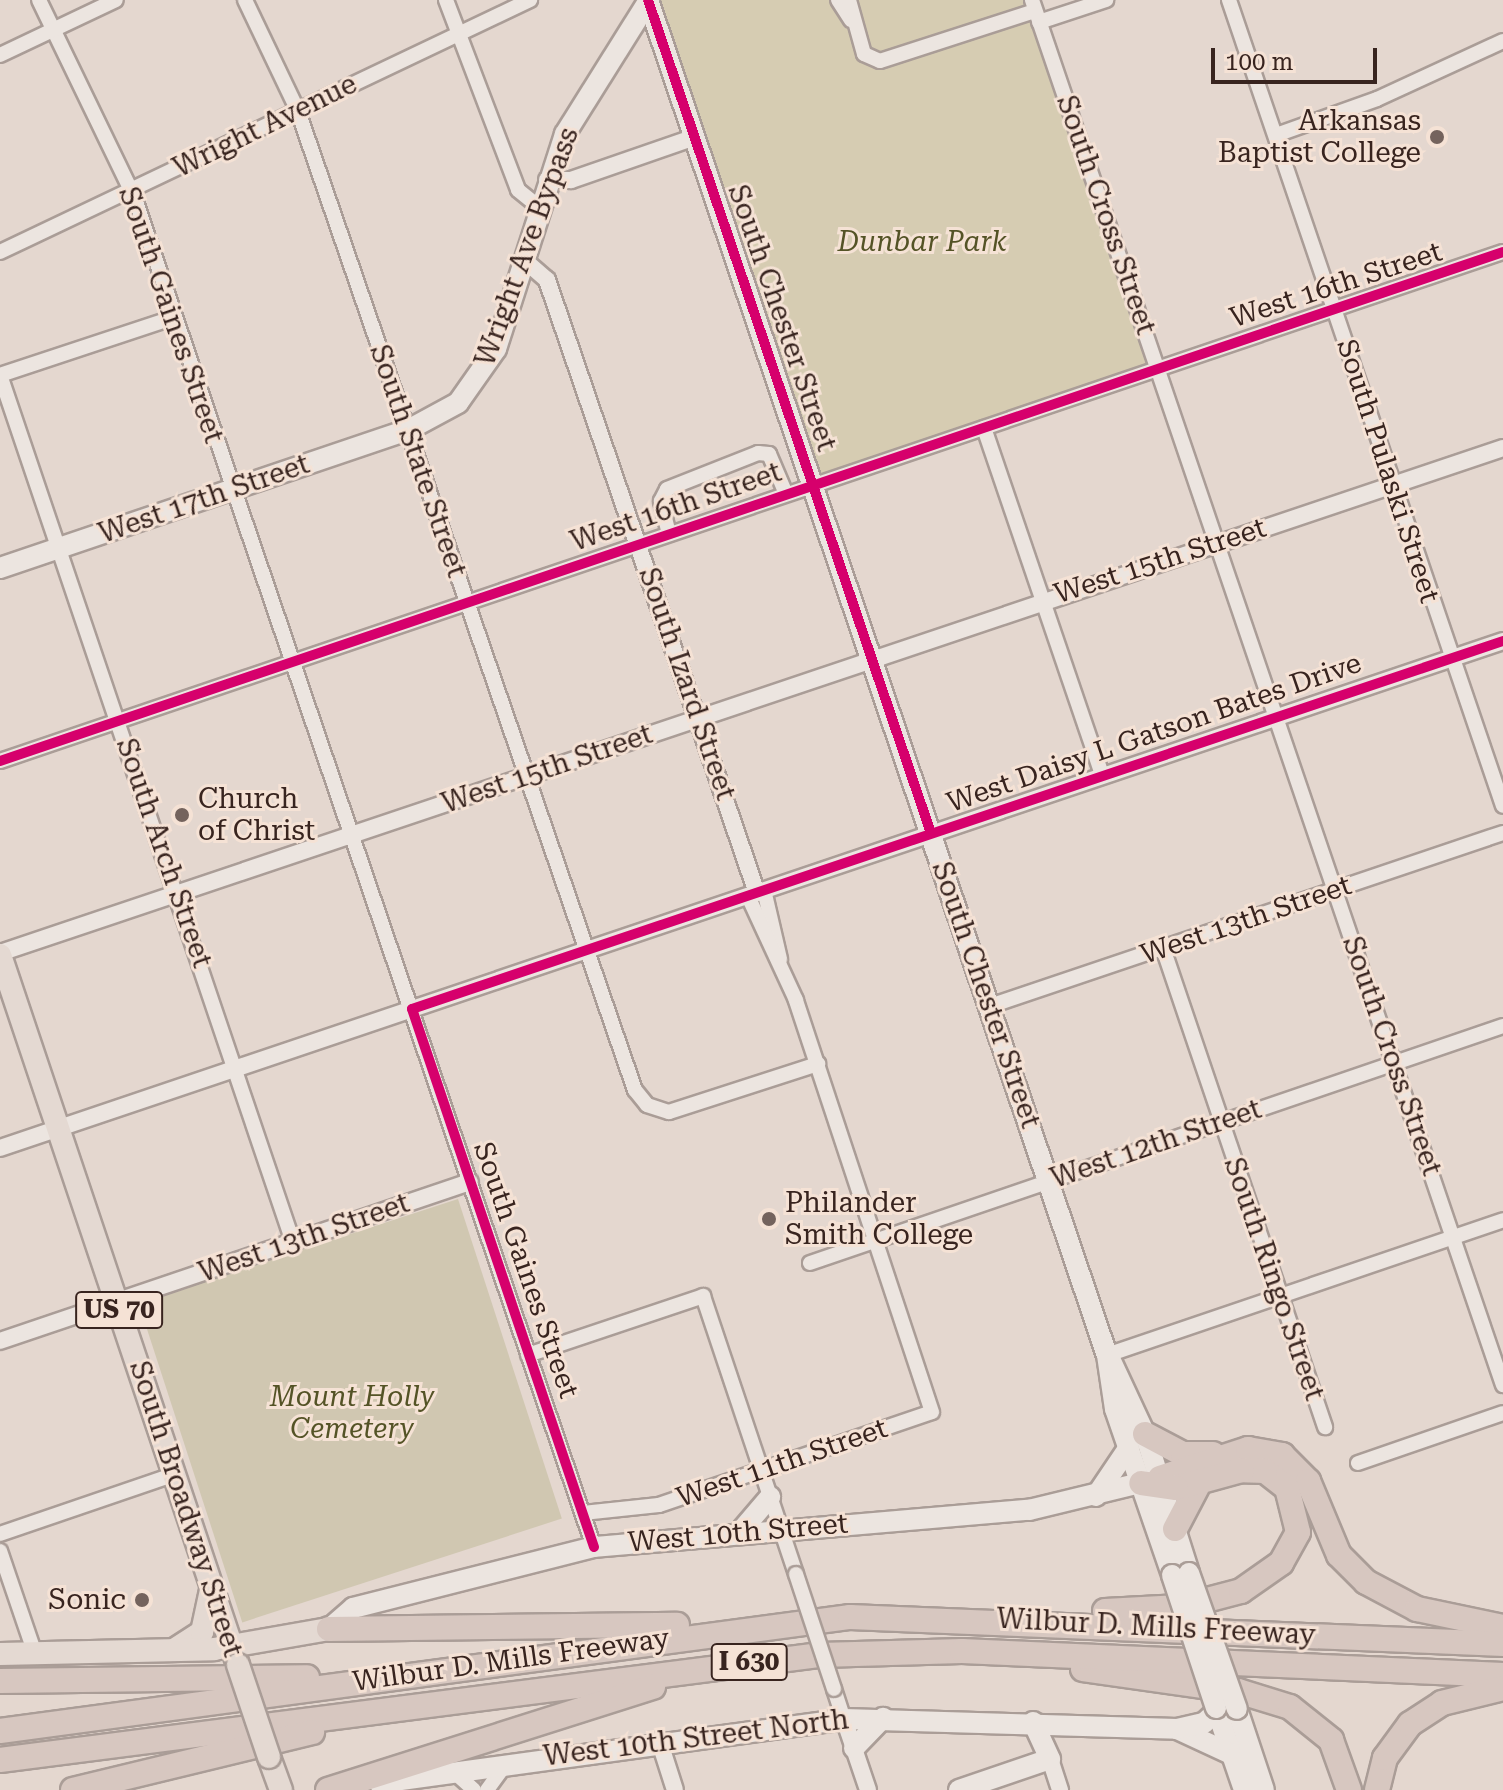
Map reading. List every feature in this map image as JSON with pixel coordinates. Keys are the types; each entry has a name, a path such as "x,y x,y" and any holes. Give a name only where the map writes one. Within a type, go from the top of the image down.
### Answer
{"highway":[{"path":"1137,1441 1183,1454 1260,1449 1289,1459 1308,1481 1339,1555 1380,1592 1433,1614 1503,1627"},
{"path":"1154,1483 1231,1453"},
{"path":"939,1616 1180,1607 1241,1591 1281,1563 1299,1525 1283,1483 1253,1469 1198,1485 1154,1483"},
{"path":"1175,1529 1198,1485"},
{"name":"Wilbur D. Mills Freeway","path":"0,1731 760,1627 939,1616 1503,1644"},
{"path":"329,1629 760,1627"},
{"path":"962,1651 1279,1702 1331,1740 1349,1790"},
{"name":"Wilbur D. Mills Freeway","path":"0,1760 767,1660 962,1651 1503,1675"},
{"path":"330,1790 599,1700 767,1660"},
{"path":"0,1681 377,1678"},
{"path":"1377,1790 1390,1749 1416,1718 1460,1697 1503,1688"},
{"path":"73,1790 489,1694"}],"main road":[{"name":"South Chester Street","path":"649,0 1107,1355 1137,1441 1175,1529 1180,1574"},
{"name":"Wright Ave Bypass","path":"408,430 450,410 479,382 523,259 547,180 588,89 649,0"},
{"name":"West 17th Street","path":"0,568 408,430"},
{"name":"South Broadway Street","path":"0,954 281,1790"},
{"path":"1094,1498 1137,1441"},
{"name":"South Chester Street","path":"1154,1483 1180,1574 1226,1707 1264,1790"},
{"name":"West 10th Street","path":"329,1629 353,1608 594,1547 741,1531 1029,1510 1154,1483"},
{"path":"741,1531 770,1497"},
{"path":"170,1650 202,1632 212,1585"},
{"path":"0,1654 170,1650 235,1656 329,1629"},
{"name":"South Chester Street","path":"1226,1707 1231,1754 1244,1790"},
{"path":"1177,1729 1226,1707"},
{"path":"854,1748 883,1718"},
{"name":"West 10th Street North","path":"330,1790 514,1760 844,1719 1033,1722 1177,1729"},
{"path":"1033,1722 1050,1759"},
{"path":"1050,1759 1062,1723"},
{"path":"1177,1729 1231,1754"},
{"path":"959,1790 1050,1759"}],"street":[{"name":"South Gaines Street","path":"39,0 131,191 594,1547"},
{"path":"0,55 116,0"},
{"name":"South State Street","path":"245,0 298,111 631,1082 647,1105 677,1111 818,1064"},
{"path":"446,0 462,32 518,190 539,207"},
{"name":"Wright Avenue","path":"0,252 530,0"},
{"path":"838,0 851,20 864,54 880,61 1035,11 1106,0"},
{"path":"849,0 851,20"},
{"name":"South Pulaski Street","path":"1229,0 1336,313 1391,486 1503,806"},
{"name":"South Cross Street","path":"1035,11 1455,1236 1503,1385"},
{"path":"1276,135 1377,99 1503,41"},
{"path":"547,180 571,180 695,137"},
{"name":"West 16th Street","path":"0,761 1158,368 1336,313 1503,252"},
{"name":"South Izard Street","path":"523,259 547,280 699,718 756,893 763,941 780,959 818,1064 932,1412"},
{"path":"0,375 172,318"},
{"name":"South Arch Street","path":"0,375 120,720 293,1242"},
{"path":"984,428 1102,774"},
{"name":"West 15th Street","path":"0,954 1043,600 1503,448"},
{"path":"669,534 661,501 667,489 758,453 769,454 786,494"},
{"name":"West Daisy L Gatson Bates Drive","path":"0,1148 1503,641"},
{"name":"West 13th Street","path":"990,1006 1503,833"},
{"name":"South Ringo Street","path":"1163,948 1325,1427"},
{"name":"West 12th Street","path":"810,1263 1048,1179 1503,1026"},
{"name":"West 13th Street","path":"0,1341 470,1182"},
{"path":"1107,1355 1503,1220"},
{"path":"528,1355 703,1296 868,1790"},
{"name":"West 11th Street","path":"583,1513 640,1510 932,1412"},
{"path":"1358,1463 1503,1413"},
{"path":"0,1534 175,1474"},
{"path":"0,1551 34,1651"},
{"path":"659,1740 675,1790"},
{"path":"1050,1759 1060,1790"},
{"path":"487,1790 514,1760"},
{"path":"453,1770 474,1790"}],"green space":[{"name":"Dunbar Park","path":"650,0 1031,0 1158,368 813,485"},
{"name":"Mount Holly Cemetery","path":"458,1199 562,1519 242,1622 138,1303"}],"cycle path":[{"path":"648,0 931,833"},
{"path":"0,761 1503,252"},
{"path":"594,1547 412,1009 1503,641"}],"place":[{"name":"Arkansas Baptist College","path":"1437,137"},
{"name":"Church of Christ","path":"182,815"},
{"name":"Philander Smith College","path":"769,1219"},
{"name":"Sonic","path":"142,1600"}]}
